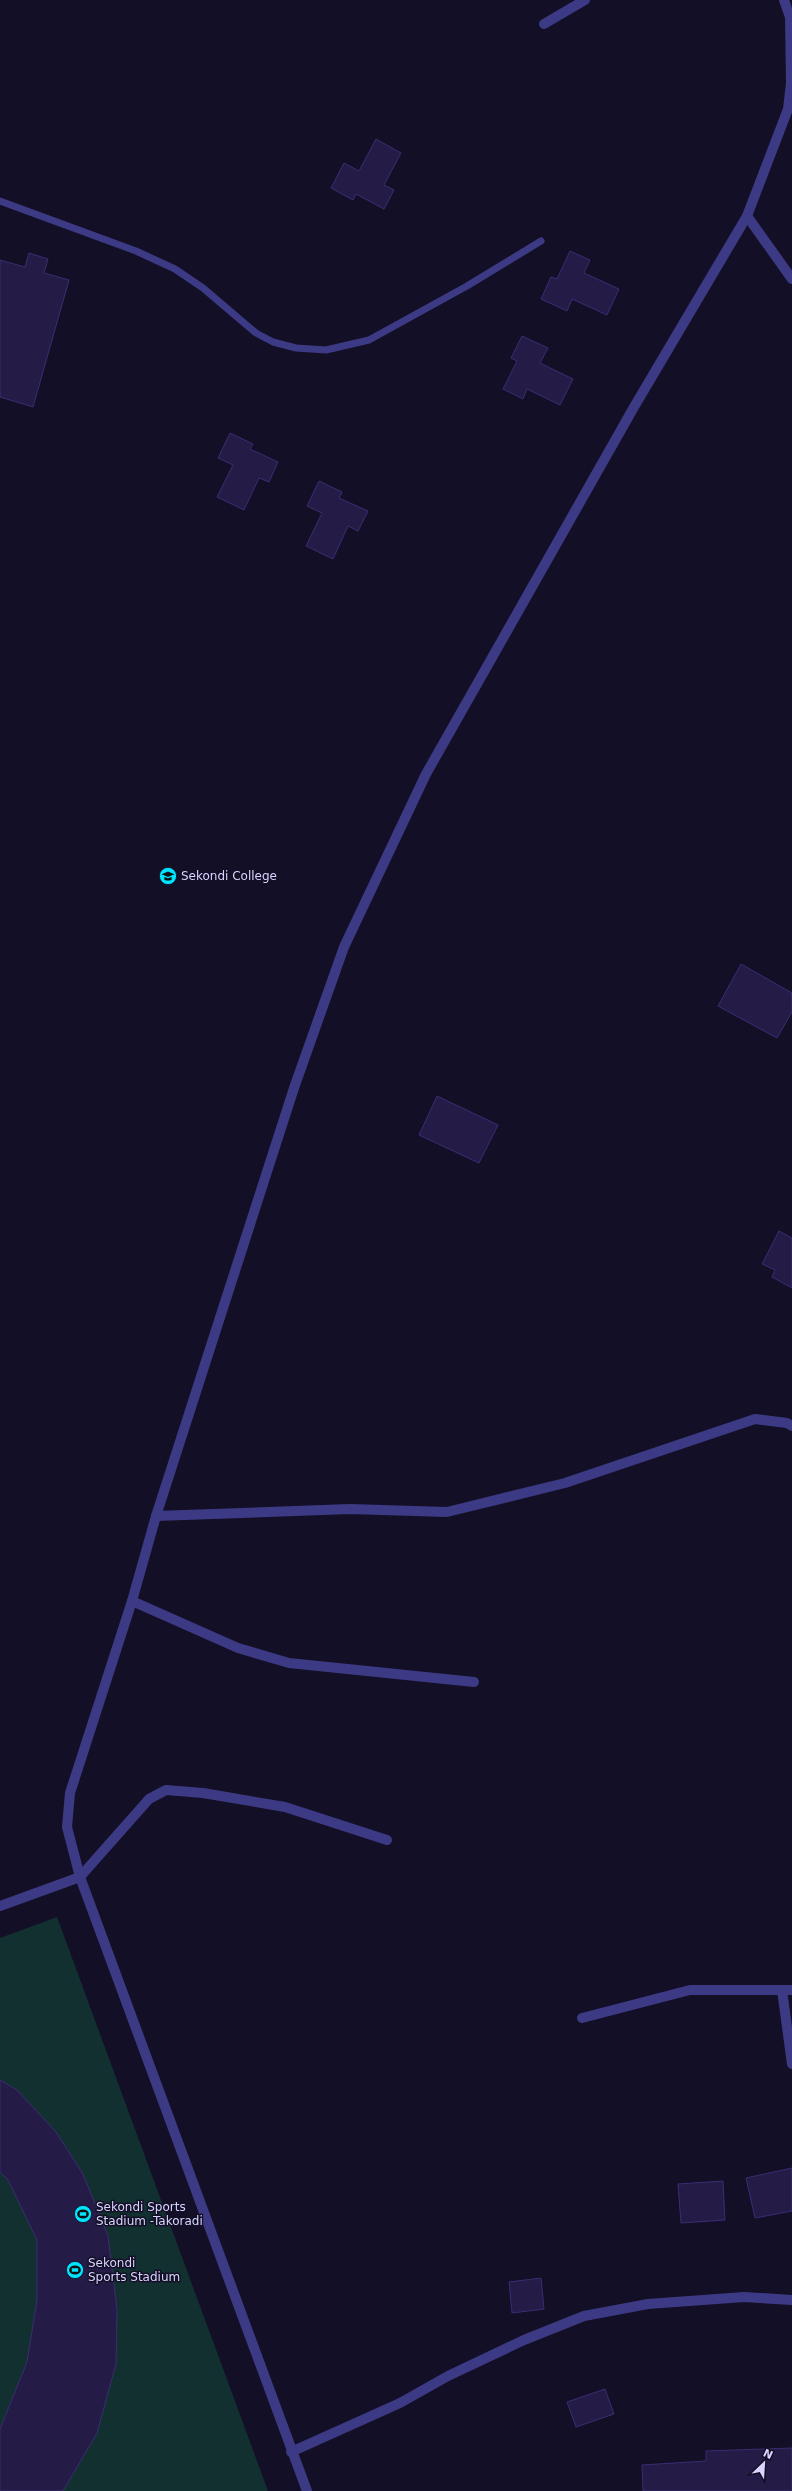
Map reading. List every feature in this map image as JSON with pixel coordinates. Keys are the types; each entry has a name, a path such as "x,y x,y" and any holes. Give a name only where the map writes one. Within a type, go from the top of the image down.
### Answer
{"street":[{"path":"544,24 585,0"},
{"path":"307,2491 291,2452 80,1877 67,1827 70,1793 132,1601 156,1516 294,1088 344,947 426,774 634,407 747,216 790,109 791,18 784,0"},
{"path":"747,216 792,279"},
{"path":"156,1516 350,1509 447,1512 565,1483 755,1420 787,1423 792,1426"},
{"path":"132,1601 238,1648 289,1663 474,1682"},
{"path":"0,1906 80,1877 149,1799 166,1790 203,1793 285,1807 387,1840"},
{"path":"582,2018 690,1990 787,1990 792,2064"},
{"path":"291,2452 400,2403 448,2376 524,2340 584,2316 655,2303 744,2297 792,2300"}],"lane":[{"path":"0,201 136,251 175,269 203,288 256,333 273,342 296,348 326,350 369,340 467,286 541,241"}],"green space":[{"name":"Sekondi Sports Stadium -Takoradi","path":"57,1917 268,2491 0,2491 0,1938"}],"building":[{"path":"376,139 401,153 384,185 394,190 384,209 356,194 353,200 331,188 344,163 359,171"},
{"path":"570,251 590,260 584,273 619,289 607,315 572,299 567,311 541,299 551,277 557,279"},
{"path":"29,253 48,259 44,273 69,280 33,407 0,397 0,260 25,267"},
{"path":"522,336 548,348 540,363 573,379 560,405 527,389 523,399 503,389 517,361 511,358"},
{"path":"230,433 253,444 250,449 278,462 269,482 259,478 244,510 217,497 233,465 218,458"},
{"path":"319,481 342,492 339,498 368,511 358,531 348,526 333,559 306,546 322,513 307,506"},
{"path":"741,964 792,993 792,1012 777,1038 718,1006"},
{"path":"437,1096 498,1125 479,1163 419,1135"},
{"path":"779,1231 792,1238 792,1288 772,1277 775,1270 762,1264"},
{"name":"Sekondi Sports Stadium","path":"0,2080 17,2090 56,2132 83,2174 108,2236 117,2310 116,2364 97,2433 63,2491 0,2491 0,2429 27,2362 37,2300 37,2240 8,2180 0,2172"},
{"path":"792,2168 792,2211 755,2218 746,2178"},
{"path":"723,2181 725,2220 681,2223 678,2184"},
{"path":"541,2278 544,2309 512,2313 509,2282"},
{"path":"605,2389 614,2414 576,2427 567,2402"},
{"path":"792,2448 792,2491 643,2491 642,2465 706,2461 706,2451"}],"place":[{"name":"Sekondi College","path":"168,876"},
{"name":"Sekondi Sports Stadium -Takoradi","path":"83,2214"},
{"name":"Sekondi Sports Stadium","path":"75,2270"}]}
